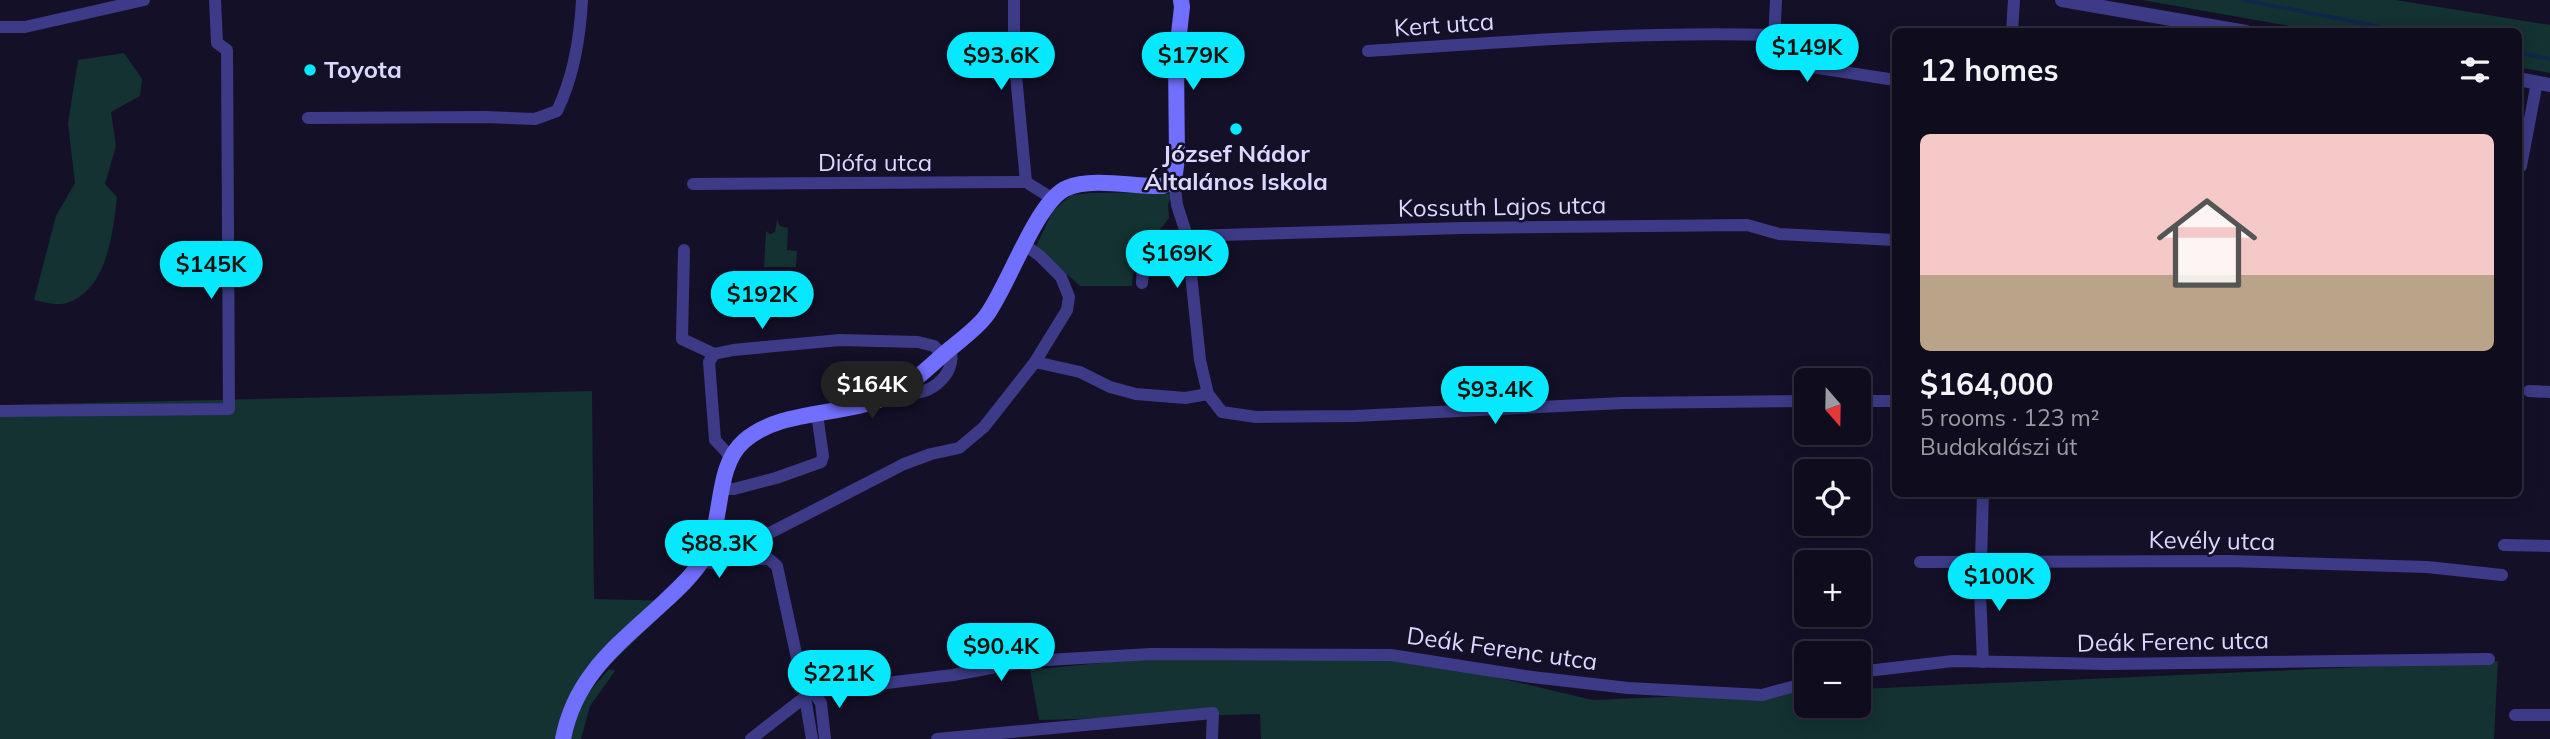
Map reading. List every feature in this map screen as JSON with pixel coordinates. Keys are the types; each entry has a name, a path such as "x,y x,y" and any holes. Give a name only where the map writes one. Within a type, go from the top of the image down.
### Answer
{"main road":[{"path":"563,739 570,711 586,680 607,655 690,577 702,561 711,546 731,457 742,442 779,423 869,403 900,390 984,319 996,302 1045,208 1067,188 1079,184 1162,187 1174,181 1177,159 1175,85 1181,0"}],"street":[{"path":"0,27 24,27 144,0"},
{"path":"0,411 229,409 227,50 217,43 215,0"},
{"path":"308,118 535,119 558,111 574,66 581,29 582,0"},
{"path":"1014,0 1014,54 1026,183 1053,199"},
{"path":"1776,0 1773,61 1892,80"},
{"path":"2012,28 2014,0"},
{"path":"2062,0 2223,28"},
{"name":"Kert utca","path":"1368,51 1565,38 1722,33 1774,35"},
{"path":"2522,80 2543,84 2522,162"},
{"path":"1174,181 1177,205 1187,236 1200,360 1208,394 1222,412 1256,417 1355,416 1623,403 1794,401"},
{"name":"Diófa utca","path":"693,184 1026,183"},
{"name":"Kossuth Lajos utca","path":"1142,284 1144,253 1159,241 1187,236 1462,228 1747,225 1779,234 1892,240"},
{"path":"735,559 764,537 904,464 959,448 984,427 1035,362 1065,317 1069,297 1061,277 1040,256 1025,246"},
{"path":"684,250 682,339 714,354 840,340 918,342 947,352"},
{"path":"714,354 709,362 715,440 731,457"},
{"path":"1035,362 1080,373 1110,387 1136,394 1185,398 1208,394"},
{"path":"2529,391 2550,392"},
{"path":"1871,401 1892,401"},
{"path":"723,489 734,489 776,478 821,462 823,456 817,414"},
{"path":"1983,497 1983,662"},
{"path":"2504,545 2550,546"},
{"path":"702,561 715,564 735,559 769,559 777,566 800,672 808,692 812,739"},
{"name":"Kevély utca","path":"1920,562 2228,561 2427,567 2502,575"},
{"name":"Deák Ferenc utca","path":"808,692 926,678 1029,660 1190,654 1391,655 1532,677 1628,688 1762,695 1794,686"},
{"name":"Deák Ferenc utca","path":"1871,670 1952,661 2107,664 2489,659"},
{"path":"751,739 808,692"},
{"path":"808,692 821,703 825,739"},
{"path":"937,739 1213,713 1212,739"},
{"path":"2515,715 2550,715"}],"green space":[{"path":"2142,0 2396,0 2550,25 2550,73 2522,68 2522,28 2301,28"},
{"path":"124,53 142,79 140,96 111,112 116,146 105,184 117,197 106,259 91,286 80,296 63,304 34,300 56,216 75,183 68,123 78,60"},
{"path":"1164,192 1172,196 1168,204 1169,218 1139,253 1133,271 1132,286 1080,286 1036,246 1053,211 1071,195"},
{"path":"777,220 780,226 788,228 787,250 797,251 796,267 764,267 766,231 770,234 775,232"},
{"path":"592,391 594,599 676,601 591,683 589,692 609,669 615,671 590,706 581,739 0,739 0,405"},
{"path":"1190,654 1427,661 1593,700 1794,692 1794,718 1871,718 1871,688 2498,661 2494,739 1261,739 1260,714 1039,720 1030,670"}],"waterway":[{"path":"2243,0 2386,28"},
{"path":"2522,54 2550,59"}],"place":[{"name":"Toyota","path":"310,70"},
{"name":"József Nádor Általános Iskola","path":"1236,129"}]}
